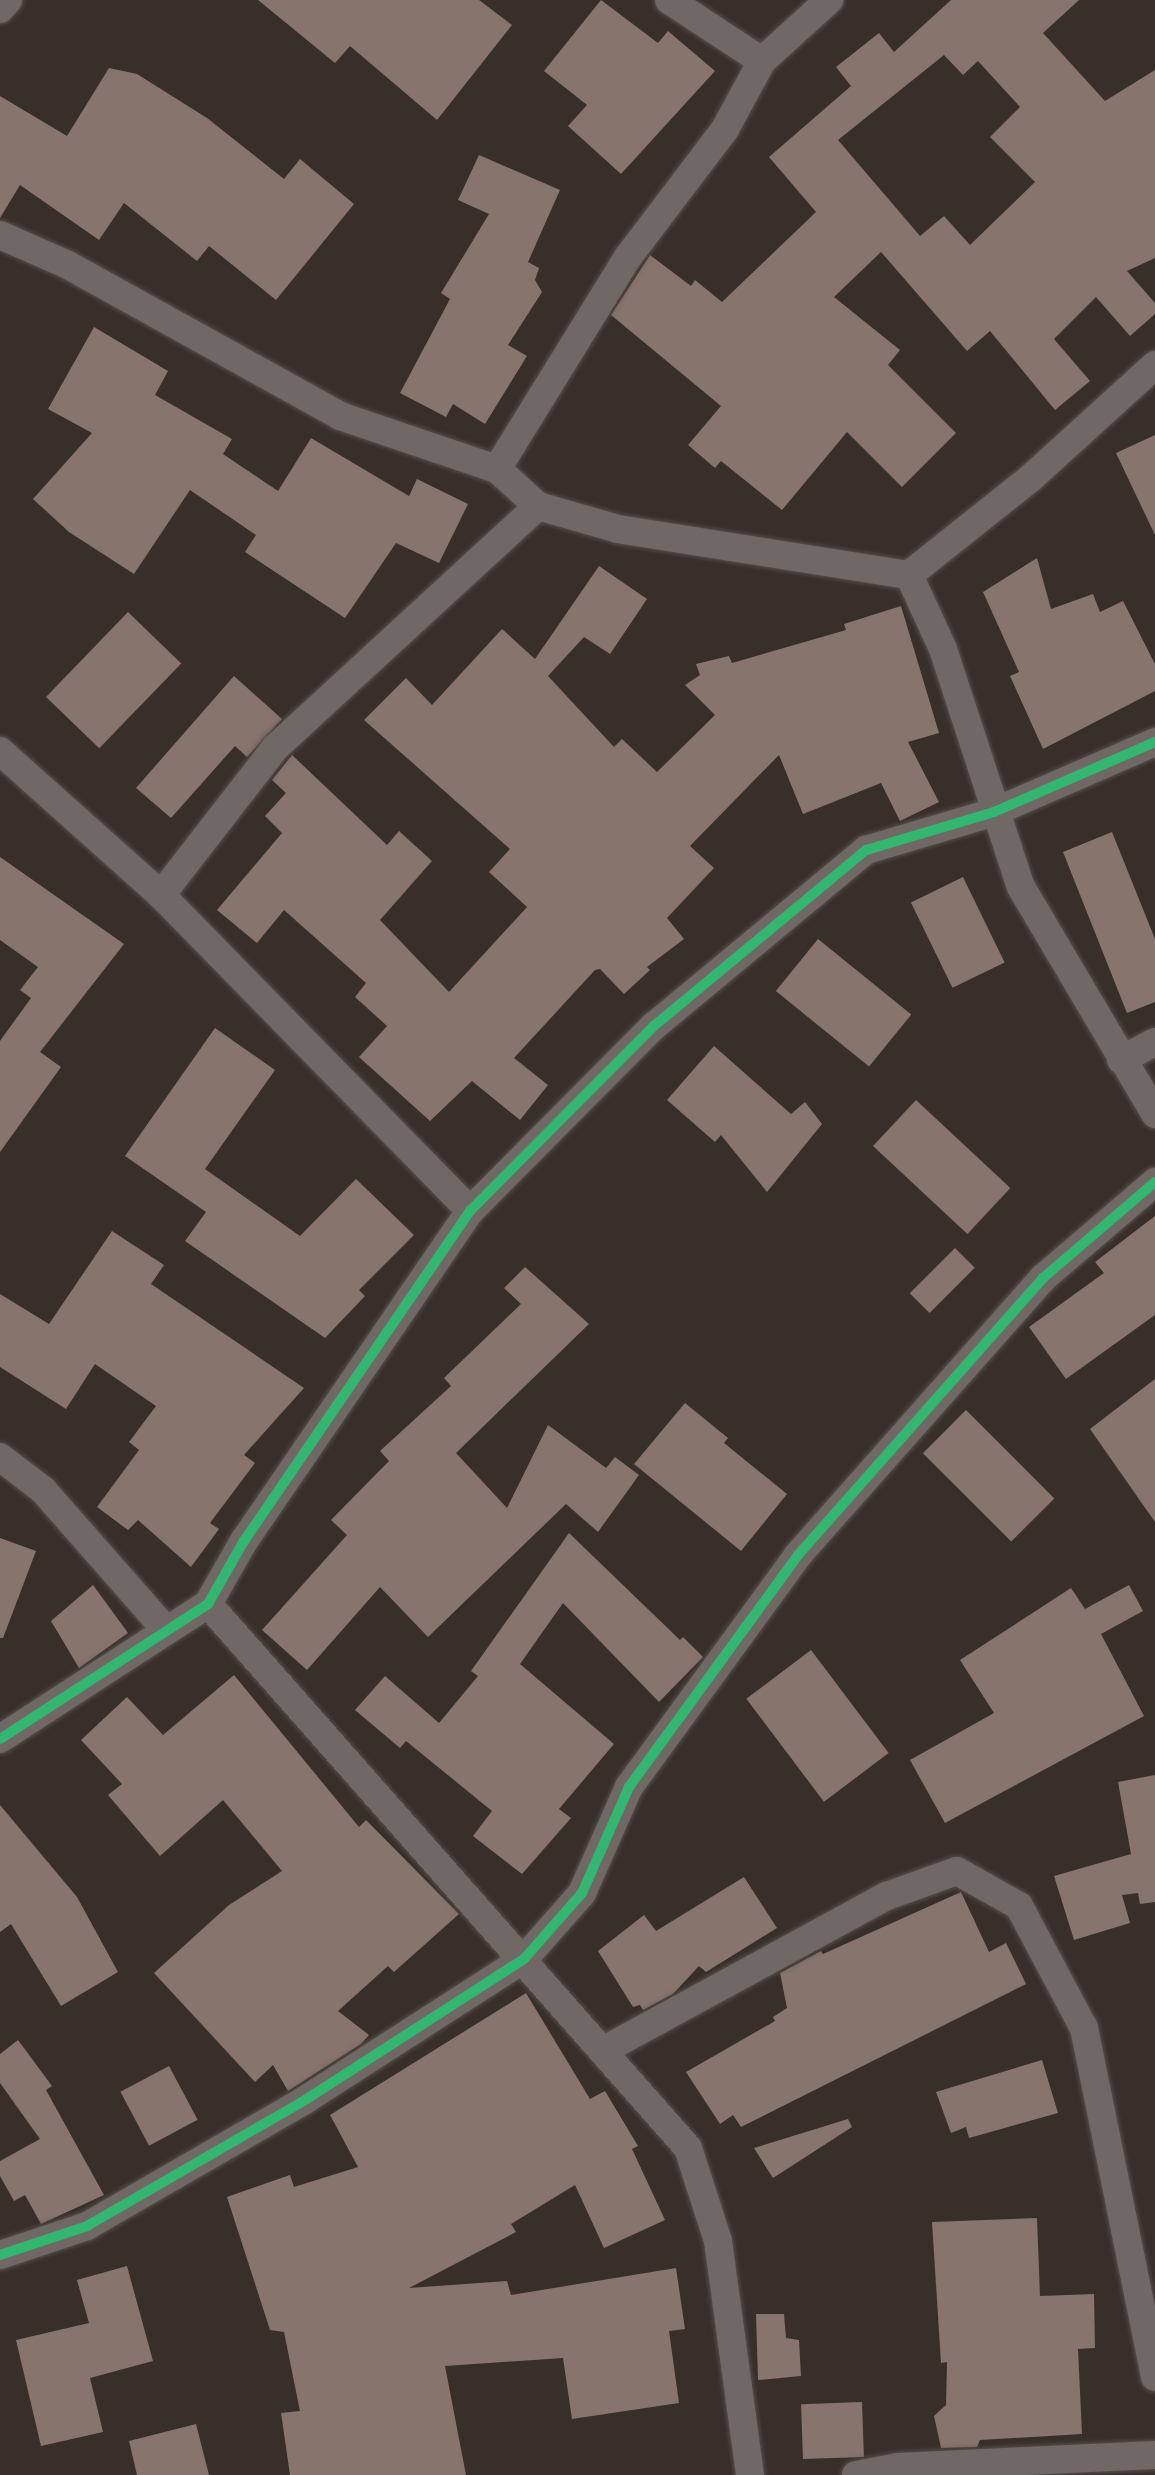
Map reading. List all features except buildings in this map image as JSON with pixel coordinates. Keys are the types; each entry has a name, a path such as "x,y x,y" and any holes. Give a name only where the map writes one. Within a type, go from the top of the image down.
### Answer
{"street":[{"path":"0,9 8,0"},
{"path":"669,0 762,61"},
{"path":"497,469 628,257 725,129 762,61 829,0"},
{"path":"0,235 68,265 340,416 497,469 538,506 618,530 909,575 1032,477 1155,365"},
{"path":"161,895 276,747 538,506"},
{"path":"909,575 943,649 994,812 1021,887 1155,1114"},
{"path":"0,1739 208,1604 244,1541 470,1211 654,1026 866,850 994,812 1155,743"},
{"path":"0,751 161,895 470,1211"},
{"path":"1121,1060 1155,1042"},
{"path":"0,2255 87,2226 305,2101 524,1959 582,1892 629,1787 798,1555 1043,1278 1155,1182"},
{"path":"0,1457 43,1490 166,1629"},
{"path":"208,1604 688,2148 718,2241 750,2475"},
{"path":"604,2050 887,1896 957,1871 1019,1906 1084,2028 1155,2377"},
{"path":"856,2475 898,2467 1155,2455"}],"cycle path":[{"path":"0,1739 208,1604 244,1541 470,1211 654,1026 866,850 994,812 1155,742"},
{"path":"0,2255 87,2226 305,2100 524,1959 582,1893 629,1787 798,1555 1043,1278 1155,1182"}]}
